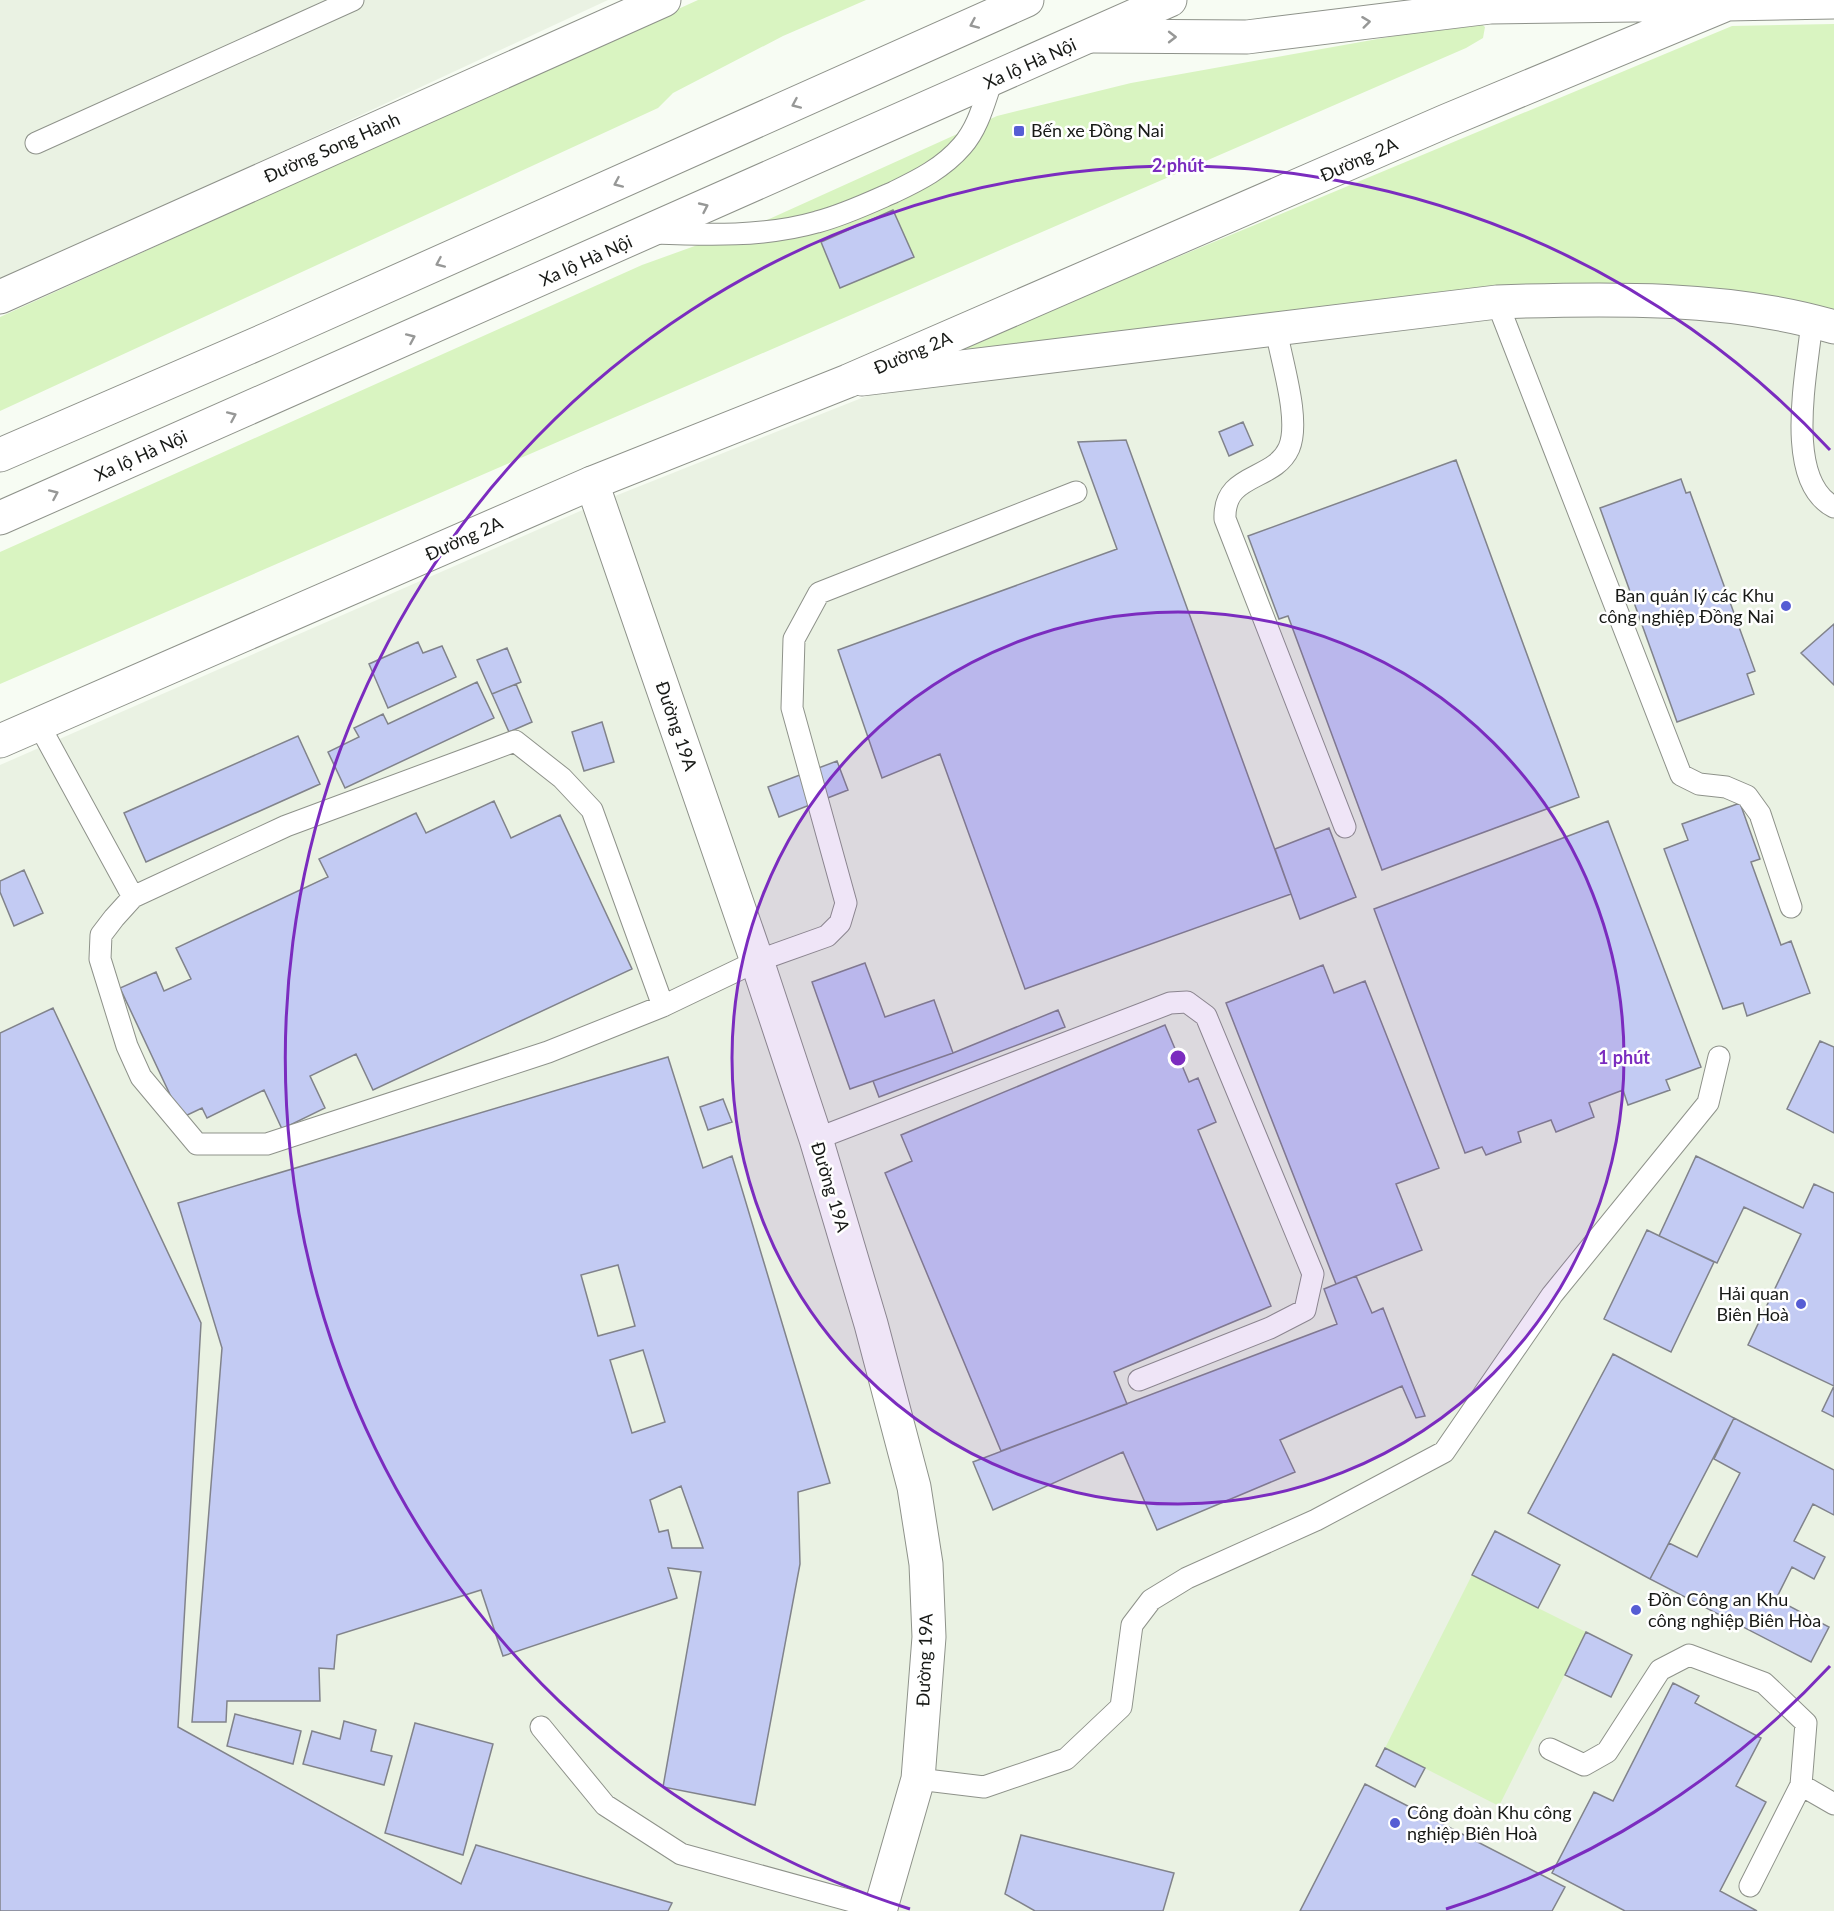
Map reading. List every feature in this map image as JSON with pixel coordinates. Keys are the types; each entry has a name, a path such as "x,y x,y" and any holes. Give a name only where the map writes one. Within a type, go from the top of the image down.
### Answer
{"main road":[{"name":"Đường Song Hành","path":"0,297 664,0"},
{"path":"0,455 268,339 1027,0"},
{"name":"Xa lộ Hà Nội","path":"0,518 1170,0"},
{"name":"Đường 2A","path":"0,741 592,483 848,381 1467,112 1727,4 1834,2"},
{"path":"1092,36 1247,37 1490,7 1727,4"},
{"path":"848,381 1497,302 1552,300 1669,303 1722,307 1823,324"},
{"name":"Đường 19A","path":"592,483 758,961 816,1139 871,1324 917,1509 926,1564 929,1637 918,1779 880,1910"}],"lane":[{"path":"36,143 352,0"},
{"path":"650,232 724,234 791,227 817,223 882,197 929,174 956,153 975,127 992,80"},
{"path":"1497,302 1681,775 1699,784 1726,787 1747,796 1760,814 1791,907"},
{"path":"1823,324 1802,433 1804,470 1822,501 1834,507"},
{"path":"1275,329 1293,423 1288,449 1275,463 1234,489 1224,503 1225,519 1345,827"},
{"path":"663,1006 592,810 562,778 514,741 286,826 133,897 101,935 100,959 127,1046 141,1077 197,1144 267,1144 548,1052 663,1006 758,961 827,936 840,923 846,903 792,708 794,639 819,593 1076,492"},
{"path":"39,724 133,897"},
{"path":"816,1139 1170,1003 1187,1002 1206,1016 1313,1274 1311,1292 1305,1310 1270,1328 1139,1380"},
{"path":"918,1779 984,1787 1066,1760 1122,1707 1132,1625 1150,1600 1187,1578 1316,1521 1443,1452 1551,1295 1708,1103 1719,1057"},
{"path":"1550,1749 1584,1765 1607,1752 1660,1670 1689,1655 1764,1683 1806,1723 1801,1785 1749,1886"},
{"path":"541,1726 605,1805 681,1854 880,1910"},
{"path":"1801,1785 1834,1804"}],"shaded area":[{"path":"0,0 608,0 0,283"},
{"path":"1544,305 1802,328 1834,335 1834,1911 0,1911 0,765 610,498 897,384"}],"green space":[{"path":"698,0 866,0 783,36 673,93 658,108 0,411 0,317"},
{"path":"1478,21 1485,27 1483,38 1466,48 0,684 0,552 642,265 767,220 997,116 1131,83"},
{"path":"1834,24 1834,317 1543,288 921,364 1732,26"},
{"path":"1472,1575 1586,1632 1499,1806 1385,1748"}],"building":[{"path":"893,210 914,257 840,288 821,242"},
{"path":"1243,422 1253,445 1229,456 1219,432"},
{"path":"1126,440 1291,894 1025,989 940,754 882,778 838,650 1117,549 1078,442"},
{"path":"1456,460 1579,797 1382,870 1288,616 1279,619 1248,536"},
{"path":"1681,479 1686,493 1690,492 1755,671 1747,674 1754,694 1677,722 1600,508"},
{"path":"1834,624 1834,685 1801,653"},
{"path":"418,642 423,653 442,646 456,677 388,708 369,664"},
{"path":"507,648 521,682 492,694 477,660"},
{"path":"477,682 494,718 345,788 328,752 359,737 354,728 383,714 388,724"},
{"path":"516,684 532,722 509,732 492,694"},
{"path":"602,722 614,762 584,771 572,732"},
{"path":"298,736 320,784 146,862 124,813"},
{"path":"837,761 848,790 779,817 768,787"},
{"path":"494,801 511,838 560,815 632,969 373,1090 356,1054 310,1076 325,1108 282,1129 264,1090 207,1118 202,1108 181,1118 120,988 156,972 164,991 191,979 176,948 328,877 319,859 416,813 426,833"},
{"path":"1740,803 1760,859 1751,862 1781,945 1791,941 1810,993 1747,1016 1743,1003 1723,1009 1664,849 1688,840 1682,824"},
{"path":"1608,821 1701,1067 1666,1080 1670,1090 1628,1105 1623,1090 1589,1103 1594,1117 1556,1132 1551,1120 1518,1132 1521,1142 1486,1155 1482,1147 1465,1153 1374,909"},
{"path":"1329,828 1356,897 1300,919 1275,849"},
{"path":"24,870 43,913 14,926 0,892 0,881"},
{"path":"865,963 885,1017 934,1000 953,1053 850,1089 812,982"},
{"path":"1323,965 1334,993 1365,981 1439,1168 1396,1184 1422,1250 1336,1284 1226,1003"},
{"path":"53,1008 201,1323 178,1727 461,1884 476,1845 672,1903 668,1911 0,1911 0,1033"},
{"path":"1058,1010 1065,1027 879,1097 873,1081 953,1053"},
{"path":"1165,1025 1189,1082 1198,1078 1216,1122 1198,1130 1271,1306 1114,1372 1127,1404 1001,1451 885,1173 912,1161 901,1135"},
{"path":"1820,1041 1834,1047 1834,1133 1787,1109"},
{"path":"668,1057 703,1168 732,1156 830,1483 798,1492 800,1564 755,1805 663,1787 701,1572 668,1568 677,1598 503,1656 481,1590 337,1635 334,1669 319,1668 320,1701 227,1701 226,1722 192,1722 222,1348 178,1203","holes":["618,1265 635,1326 598,1336 581,1275","643,1350 665,1422 632,1433 610,1360","681,1486 703,1548 672,1548 668,1530 659,1532 650,1500"]},
{"path":"723,1099 732,1122 708,1130 700,1107"},
{"name":"Hải quan Biên Hoà","path":"1696,1156 1803,1208 1814,1184 1834,1193 1834,1386 1748,1345 1801,1234 1744,1207 1717,1263 1659,1236"},
{"path":"1647,1230 1714,1262 1671,1352 1604,1319"},
{"path":"1356,1276 1372,1313 1383,1308 1425,1416 1416,1418 1402,1386 1280,1440 1295,1472 1157,1530 1123,1452 993,1510 973,1462 1337,1324 1324,1289"},
{"path":"1613,1354 1734,1418 1650,1579 1528,1513"},
{"path":"1834,1386 1834,1417 1822,1411"},
{"path":"1734,1418 1834,1470 1834,1515 1813,1504 1794,1541 1825,1557 1814,1579 1792,1567 1776,1599 1829,1627 1811,1662 1650,1579 1669,1543 1697,1557 1740,1473 1714,1459"},
{"path":"1495,1531 1560,1565 1538,1608 1472,1575"},
{"path":"1586,1632 1632,1655 1611,1697 1565,1675"},
{"path":"1673,1683 1699,1696 1695,1703 1761,1738 1736,1786 1766,1802 1720,1891 1757,1911 1625,1911 1552,1873 1594,1792 1613,1801"},
{"path":"235,1714 301,1731 293,1764 227,1746"},
{"path":"344,1721 376,1730 371,1751 392,1756 384,1785 303,1764 312,1731 340,1739"},
{"path":"415,1723 493,1744 463,1855 385,1833"},
{"path":"1385,1748 1425,1768 1415,1787 1376,1766"},
{"name":"Công đoàn Khu công nghiệp Biên Hoà","path":"1365,1784 1565,1887 1552,1911 1300,1911"},
{"path":"1021,1835 1174,1873 1163,1911 1035,1911 1005,1894"}],"place":[{"name":"Bến xe Đồng Nai","path":"1019,131"},
{"name":"Ban quản lý các Khu công nghiệp Đồng Nai","path":"1786,606"},
{"name":"Hải quan Biên Hoà","path":"1801,1304"},
{"name":"Đồn Công an Khu công nghiệp Biên Hòa","path":"1636,1610"},
{"name":"Công đoàn Khu công nghiệp Biên Hoà","path":"1395,1823"}]}
